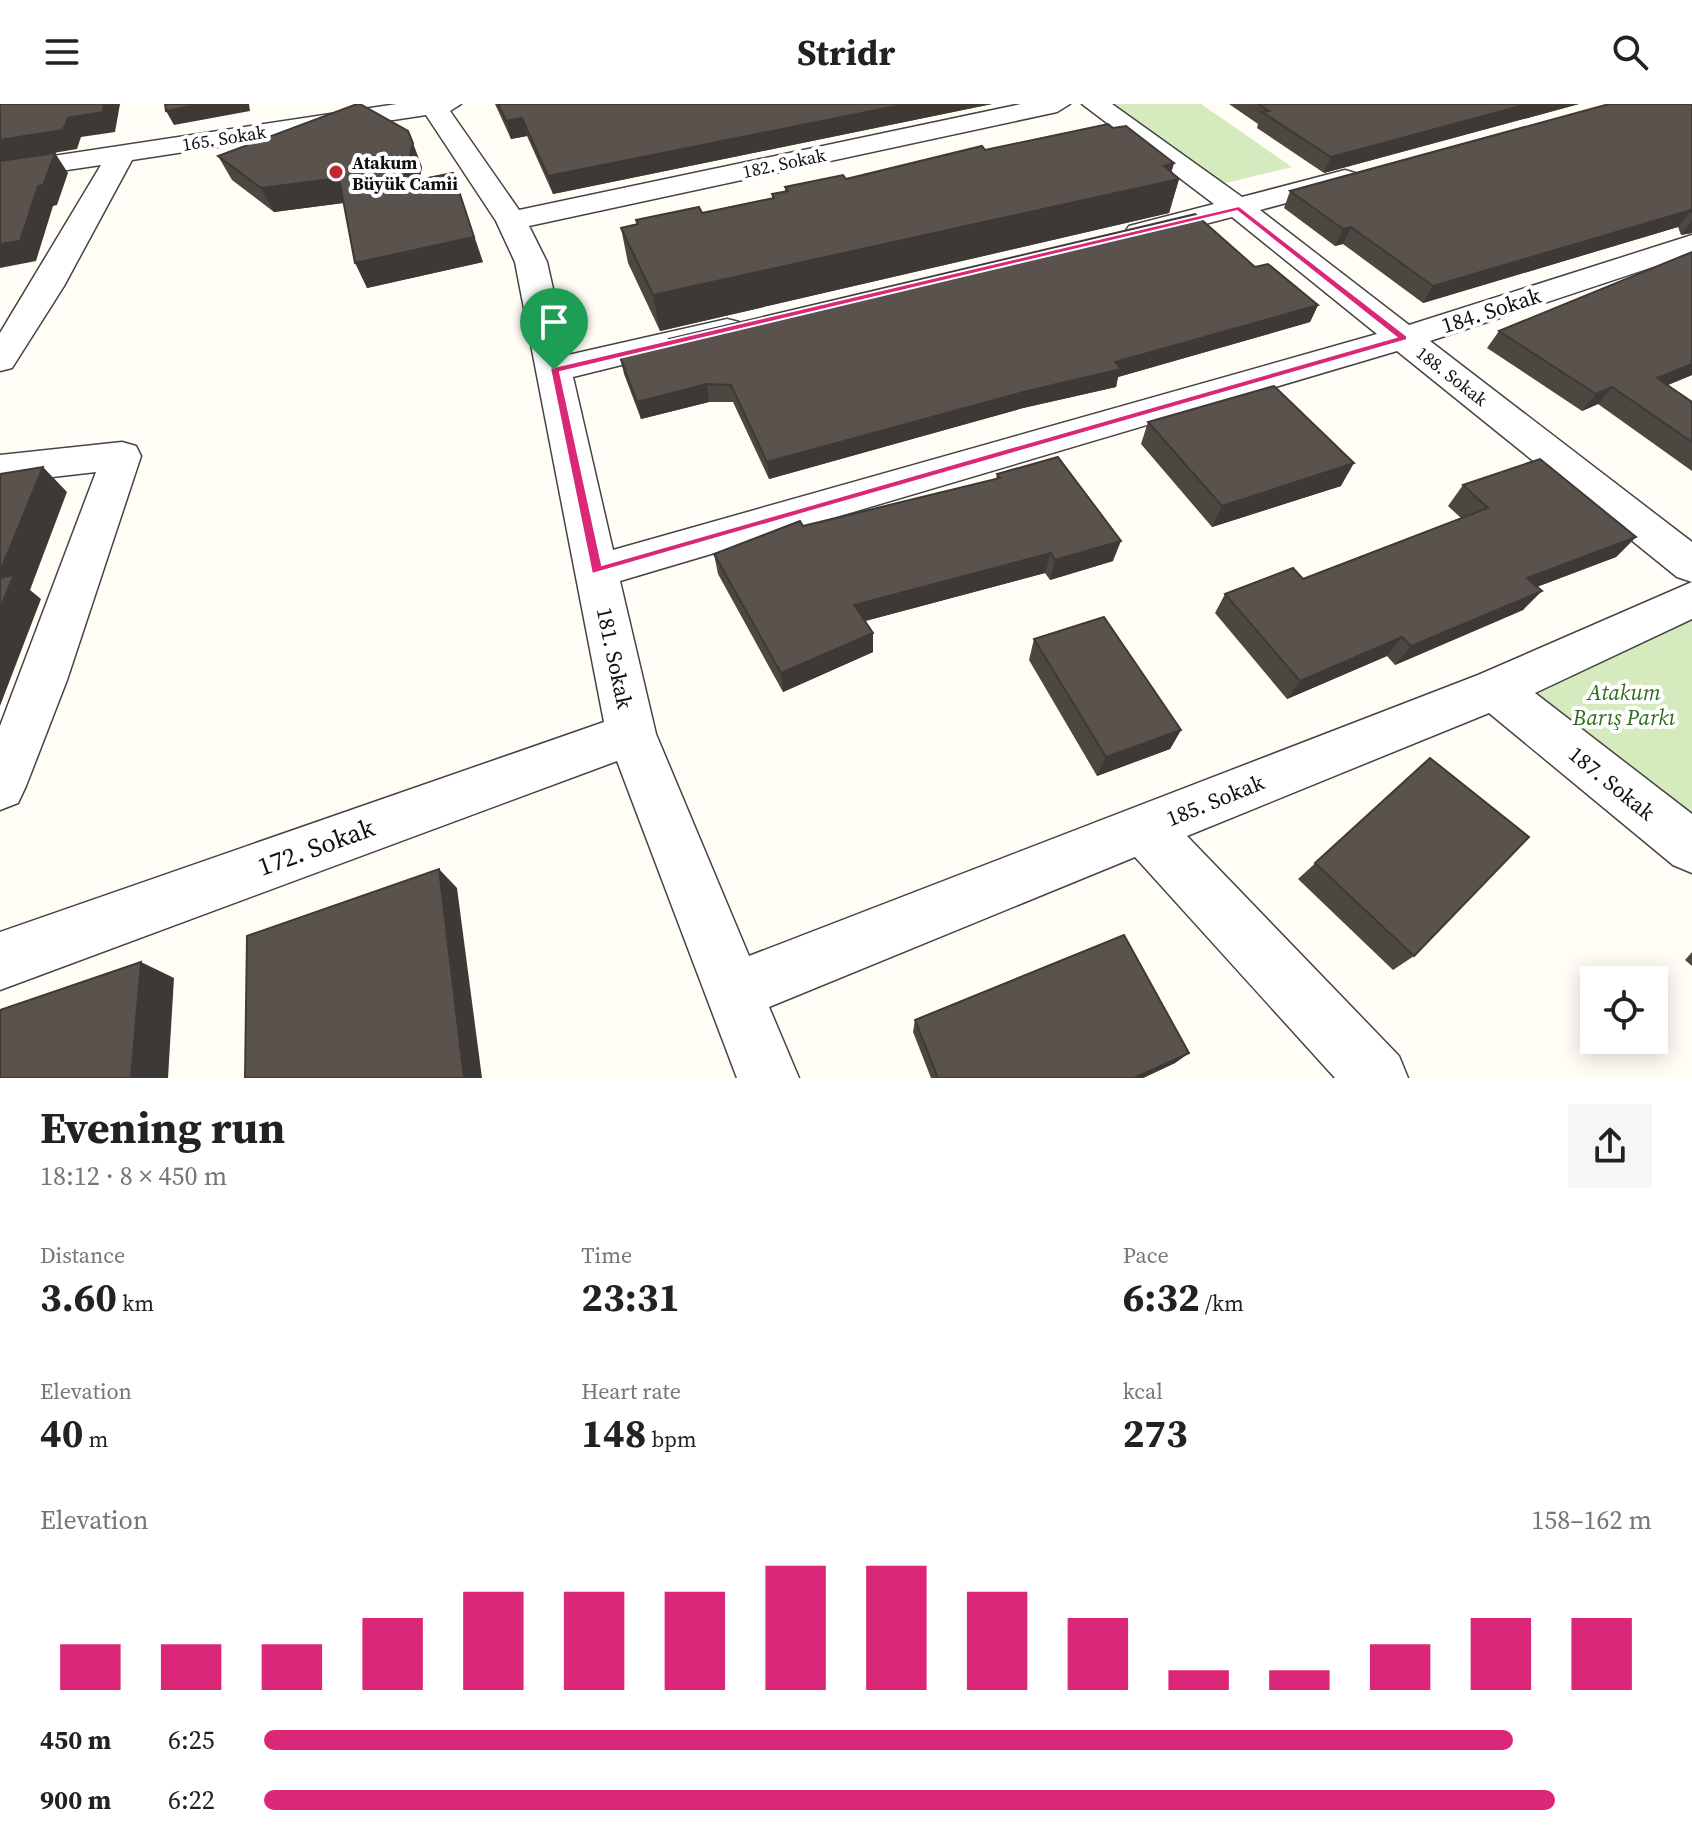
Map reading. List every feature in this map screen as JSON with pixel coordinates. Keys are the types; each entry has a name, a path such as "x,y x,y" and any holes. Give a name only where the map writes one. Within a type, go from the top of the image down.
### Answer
{"street":[{"name":"182. Sokak","path":"511,221 1057,104"},
{"name":"188. Sokak","path":"1095,104 1239,208 1692,565"},
{"name":"181. Sokak","path":"437,105 511,221 531,262 631,734 768,1078"},
{"name":"165. Sokak","path":"0,172 121,155 273,117 437,105"},
{"path":"0,360 48,286 121,155"},
{"path":"1114,238 1375,171"},
{"name":"184. Sokak","path":"597,571 1403,338 1692,244"},
{"path":"12,292 48,286"},
{"path":"554,370 756,323"},
{"path":"0,469 122,456 43,680 0,786"},
{"name":"185. Sokak","path":"733,992 1495,689 1692,599"},
{"name":"187. Sokak","path":"1495,689 1692,847"},
{"name":"172. Sokak","path":"0,961 631,734"},
{"path":"1144,829 1377,1078"}],"green space":[{"path":"1107,104 1201,104 1292,167 1214,186"},
{"name":"Atakum Barış Parkı","path":"1692,599 1692,847 1495,689"}],"building":[{"path":"0,104 104,104 103,112 68,118 63,130 0,140"},
{"path":"165,104 202,104 166,111"},
{"path":"357,104 408,131 413,143 403,183 453,173 474,237 355,263 339,178 261,188 218,156"},
{"path":"498,104 906,104 548,176 522,118 506,121"},
{"path":"1258,104 1528,104 1331,157 1262,112 1269,111"},
{"path":"1609,104 1692,104 1692,213 1691,210 1433,286 1351,227 1343,229 1290,191"},
{"path":"1108,124 1113,128 1126,126 1174,163 1164,166 1179,179 653,295 621,228 638,224 636,220 699,207 702,213 774,198 772,194 788,191 785,187 843,175 846,179 982,146 985,150"},
{"path":"55,153 43,185 38,186 20,241 0,244 0,161"},
{"path":"1195,214 1255,267 1268,264 1318,305 1115,362 1121,369 1027,391 767,462 731,385 707,384 637,402 620,357 672,344 669,339"},
{"path":"1692,252 1692,364 1657,378 1692,402 1692,442 1612,387 1596,394 1499,331"},
{"path":"1274,386 1354,463 1222,506 1148,422"},
{"path":"1058,457 1121,541 1055,560 1051,553 854,605 873,633 781,673 714,554 800,521 803,526 1000,478 997,474"},
{"path":"1540,459 1636,537 1527,578 1542,591 1411,646 1402,637 1300,681 1225,594 1293,568 1303,579 1488,508 1463,485"},
{"path":"43,467 0,572 0,474"},
{"path":"14,575 0,608 0,578"},
{"path":"1104,617 1181,730 1106,757 1034,639"},
{"path":"1430,758 1529,837 1414,956 1315,863"},
{"path":"439,869 464,1078 245,1078 247,936"},
{"path":"1124,935 1189,1053 1134,1078 938,1078 915,1020"},
{"path":"141,962 131,1078 0,1078 0,1010"}],"place":[{"name":"Atakum Büyük Camii","path":"336,172"}],"route":[{"path":"1239,208 1403,338 597,571 554,370 1239,208"}]}
